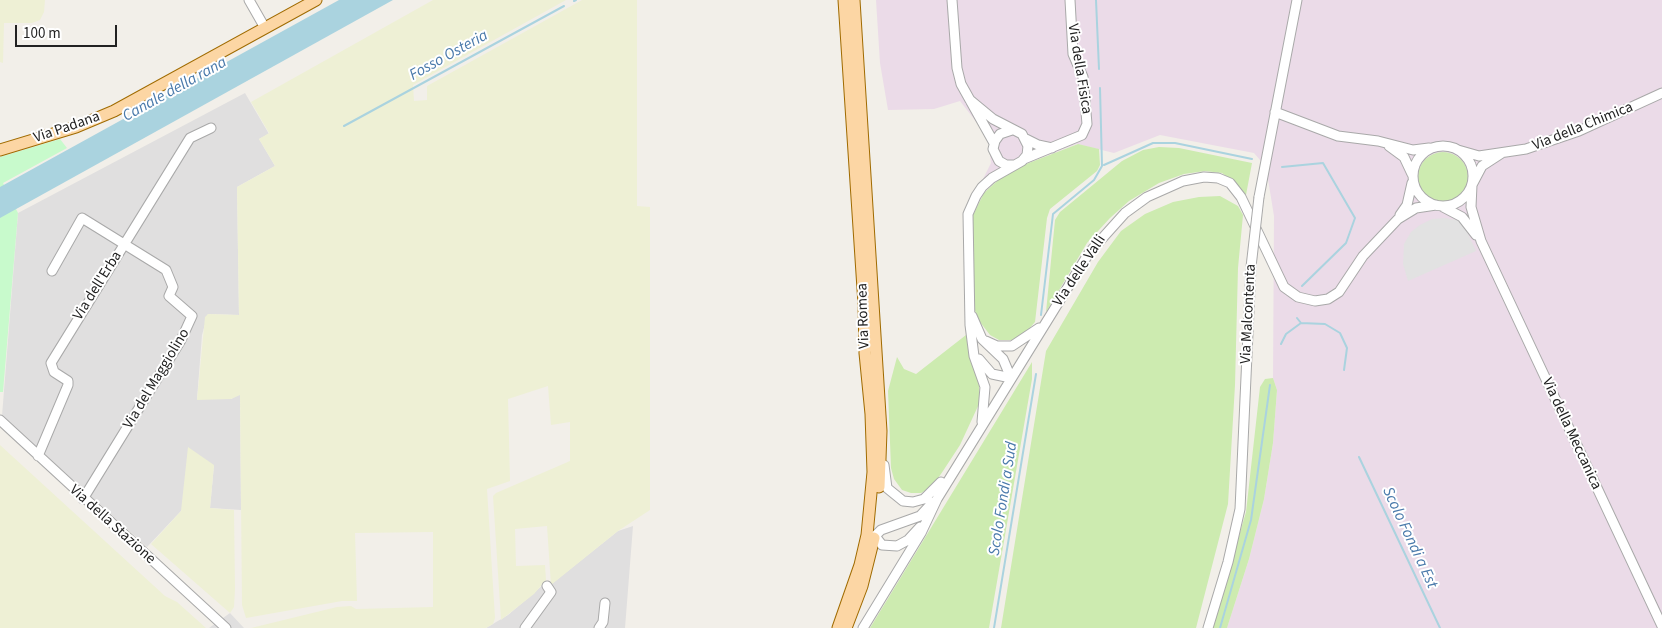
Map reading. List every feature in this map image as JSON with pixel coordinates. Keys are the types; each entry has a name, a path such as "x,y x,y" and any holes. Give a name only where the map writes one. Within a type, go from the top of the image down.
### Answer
{"main road":[{"name":"Via Padana","path":"0,150 76,127 114,111 316,0"},
{"name":"Via Romea","path":"838,628 871,536 873,472 871,414 865,353 864,304 844,0"},
{"name":"Via Romea","path":"846,628 862,586 871,536 882,450 854,0"}],"street":[{"path":"249,0 265,28"},
{"path":"952,0 957,68 961,84 994,143 996,156 992,178"},
{"name":"Via della Fisica","path":"982,426 985,387 972,344 967,268 968,214 976,196 992,178 1024,159 1082,135 1087,124 1083,76 1073,54 1070,0"},
{"name":"Via Malcontenta","path":"1208,628 1230,555 1240,509 1251,267 1259,197 1297,0"},
{"name":"Via della Chimica","path":"1458,150 1479,156 1526,149 1555,141 1662,93"},
{"path":"970,100 993,119 1020,133 1026,139 1038,146 1052,148"},
{"path":"1276,112 1328,134 1382,142 1413,150 1437,147 1448,147 1458,150 1470,165 1473,174 1472,185 1468,193 1459,202 1450,206 1437,206 1421,198 1404,158 1382,142"},
{"name":"Via dell'Erba","path":"38,456 68,385 68,381 54,372 51,363 190,138 211,128"},
{"path":"994,143 1002,132 1012,130"},
{"path":"1024,159 1028,149 1026,139"},
{"path":"1413,178 1414,166 1419,157 1437,147"},
{"name":"Via della Chimica","path":"1472,185 1482,166 1502,153"},
{"path":"996,156 1004,164 1015,165"},
{"name":"Via delle Valli","path":"863,628 961,459 1089,253 1125,213 1165,188 1197,178 1218,178 1230,183 1241,197 1284,287 1303,300 1322,301 1339,292 1363,256 1398,219 1407,205 1413,178"},
{"name":"Via della Meccanica","path":"1472,185 1471,207 1481,241 1662,626"},
{"name":"Via delle Valli","path":"1398,219 1416,208 1437,206"},
{"name":"Via della Meccanica","path":"1437,206 1462,216 1481,241"},
{"name":"Via del Maggiolino","path":"52,272 82,218 166,270 173,287 169,296 192,316 181,340 83,498"},
{"name":"Via della Fisica","path":"971,310 982,339 1003,359 1011,378"},
{"path":"982,339 997,346 1012,346 1045,323"},
{"name":"Via della Fisica","path":"972,344 986,369 997,376 1011,378"},
{"name":"Via della Stazione","path":"0,420 226,628"},
{"name":"Via delle Valli","path":"882,450 887,488 903,501 913,502 924,499 938,487 961,459"},
{"name":"Via delle Valli","path":"927,519 908,540 897,546 882,545 871,536 881,530 920,516 937,499"},
{"path":"525,628 551,592 547,586"},
{"path":"599,628 603,622 605,603"}],"shaded area":[{"path":"876,0 1662,0 1662,628 1227,628 1249,559 1264,499 1273,443 1277,390 1273,378 1274,216 1266,167 1254,153 1160,135 1114,153 1077,144 982,181 991,163 988,137 960,101 934,109 888,110 880,63"},
{"path":"245,93 269,134 259,139 275,166 237,187 239,315 208,314 202,335 197,399 231,399 240,394 241,510 210,508 214,465 181,511 147,547 2,416 18,213"},
{"path":"1445,218 1457,220 1464,225 1476,251 1408,281 1403,264 1404,244 1411,232 1432,219"},
{"path":"633,526 625,628 486,628 508,615 544,584 551,584 618,531"},
{"path":"230,613 244,628 209,628"}],"green space":[{"path":"0,0 45,0 44,12 40,20 32,23 4,23 3,63 0,62"},
{"path":"433,0 566,0 413,85 414,101 427,100 427,86 582,0 637,0 637,206 650,207 650,510 618,531 551,585 547,526 515,529 516,566 545,565 546,580 534,594 501,620 493,496 570,461 570,422 551,425 548,386 508,399 510,481 487,489 495,618 493,624 486,628 251,628 337,607 351,606 356,609 433,607 433,532 355,533 357,601 342,601 246,618 242,605 240,395 231,399 197,400 205,317 208,314 239,315 237,187 275,166 259,139 269,133 251,102"},
{"path":"60,139 67,148 3,183 18,213 3,392 0,392 0,157"},
{"path":"1078,144 1099,149 1100,165 1097,171 1050,209 1047,218 1035,322 1028,330 1012,340 999,340 990,335 980,322 975,311 971,219 984,193 1008,171"},
{"path":"1159,147 1179,148 1252,163 1246,195 1236,183 1222,173 1205,171 1184,174 1159,183 1129,201 1087,243 1046,312 1055,220 1060,212 1122,161 1143,150"},
{"path":"1438,152 1448,152 1461,159 1468,172 1468,182 1461,195 1448,202 1438,202 1429,198 1422,191 1418,182 1418,172 1422,163 1429,156"},
{"path":"1220,196 1238,206 1243,215 1238,268 1235,385 1228,504 1196,628 1001,628 1046,351 1098,262 1121,231 1145,214 1173,202 1199,197"},
{"path":"966,335 979,385 979,404 960,445 932,487 921,493 911,493 902,490 894,479 891,468 888,391 897,357 904,369 916,374"},
{"path":"1032,362 1032,379 989,628 870,628"},
{"path":"1273,378 1277,390 1273,443 1264,499 1249,559 1227,628 1212,628 1246,512 1260,387 1265,379"},
{"path":"0,445 165,596 177,602 206,628 0,628"},
{"path":"188,447 214,465 210,508 234,510 235,589 234,607 230,613 151,544 181,511"}],"water":[{"path":"339,0 393,0 0,218 0,187"}],"waterway":[{"name":"Scolo Fondi a Sud","path":"1096,0 1099,69"},
{"name":"Fosso Osteria","path":"344,126 564,6"},
{"name":"Scolo Fondi a Sud","path":"1041,315 1053,214 1094,180 1102,166 1100,88"},
{"name":"Scolo Fondi a Est","path":"1104,165 1153,143 1175,143 1252,159"},
{"name":"Scolo Fondi a Est","path":"1282,167 1323,163 1355,218 1346,243 1302,286"},
{"name":"Scolo Fondi a Est","path":"1281,344 1286,334 1301,323 1297,318"},
{"name":"Scolo Fondi a Est","path":"1301,323 1325,324 1340,333 1347,348 1344,370"},
{"name":"Scolo Fondi a Sud","path":"994,628 1036,374"},
{"path":"1220,628 1251,520 1270,385"},
{"name":"Scolo Fondi a Est","path":"1359,457 1440,628"}],"water label":[{"name":"Canale della rana","path":"175,90"}]}
